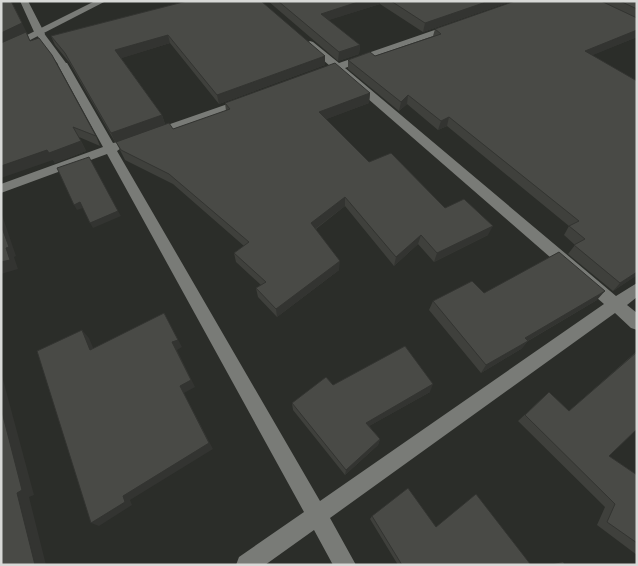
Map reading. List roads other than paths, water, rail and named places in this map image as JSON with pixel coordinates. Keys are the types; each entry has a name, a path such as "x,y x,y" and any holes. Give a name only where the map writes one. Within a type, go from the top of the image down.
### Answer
{"street":[{"path":"24,1 40,34"},
{"path":"1,52 40,34 102,1"},
{"path":"310,77 463,24"},
{"path":"301,37 637,323"},
{"path":"63,66 345,565"},
{"path":"146,136 255,97"},
{"path":"1,189 128,143"},
{"path":"246,565 637,289"}],"lane":[{"path":"40,34 63,66"}]}
